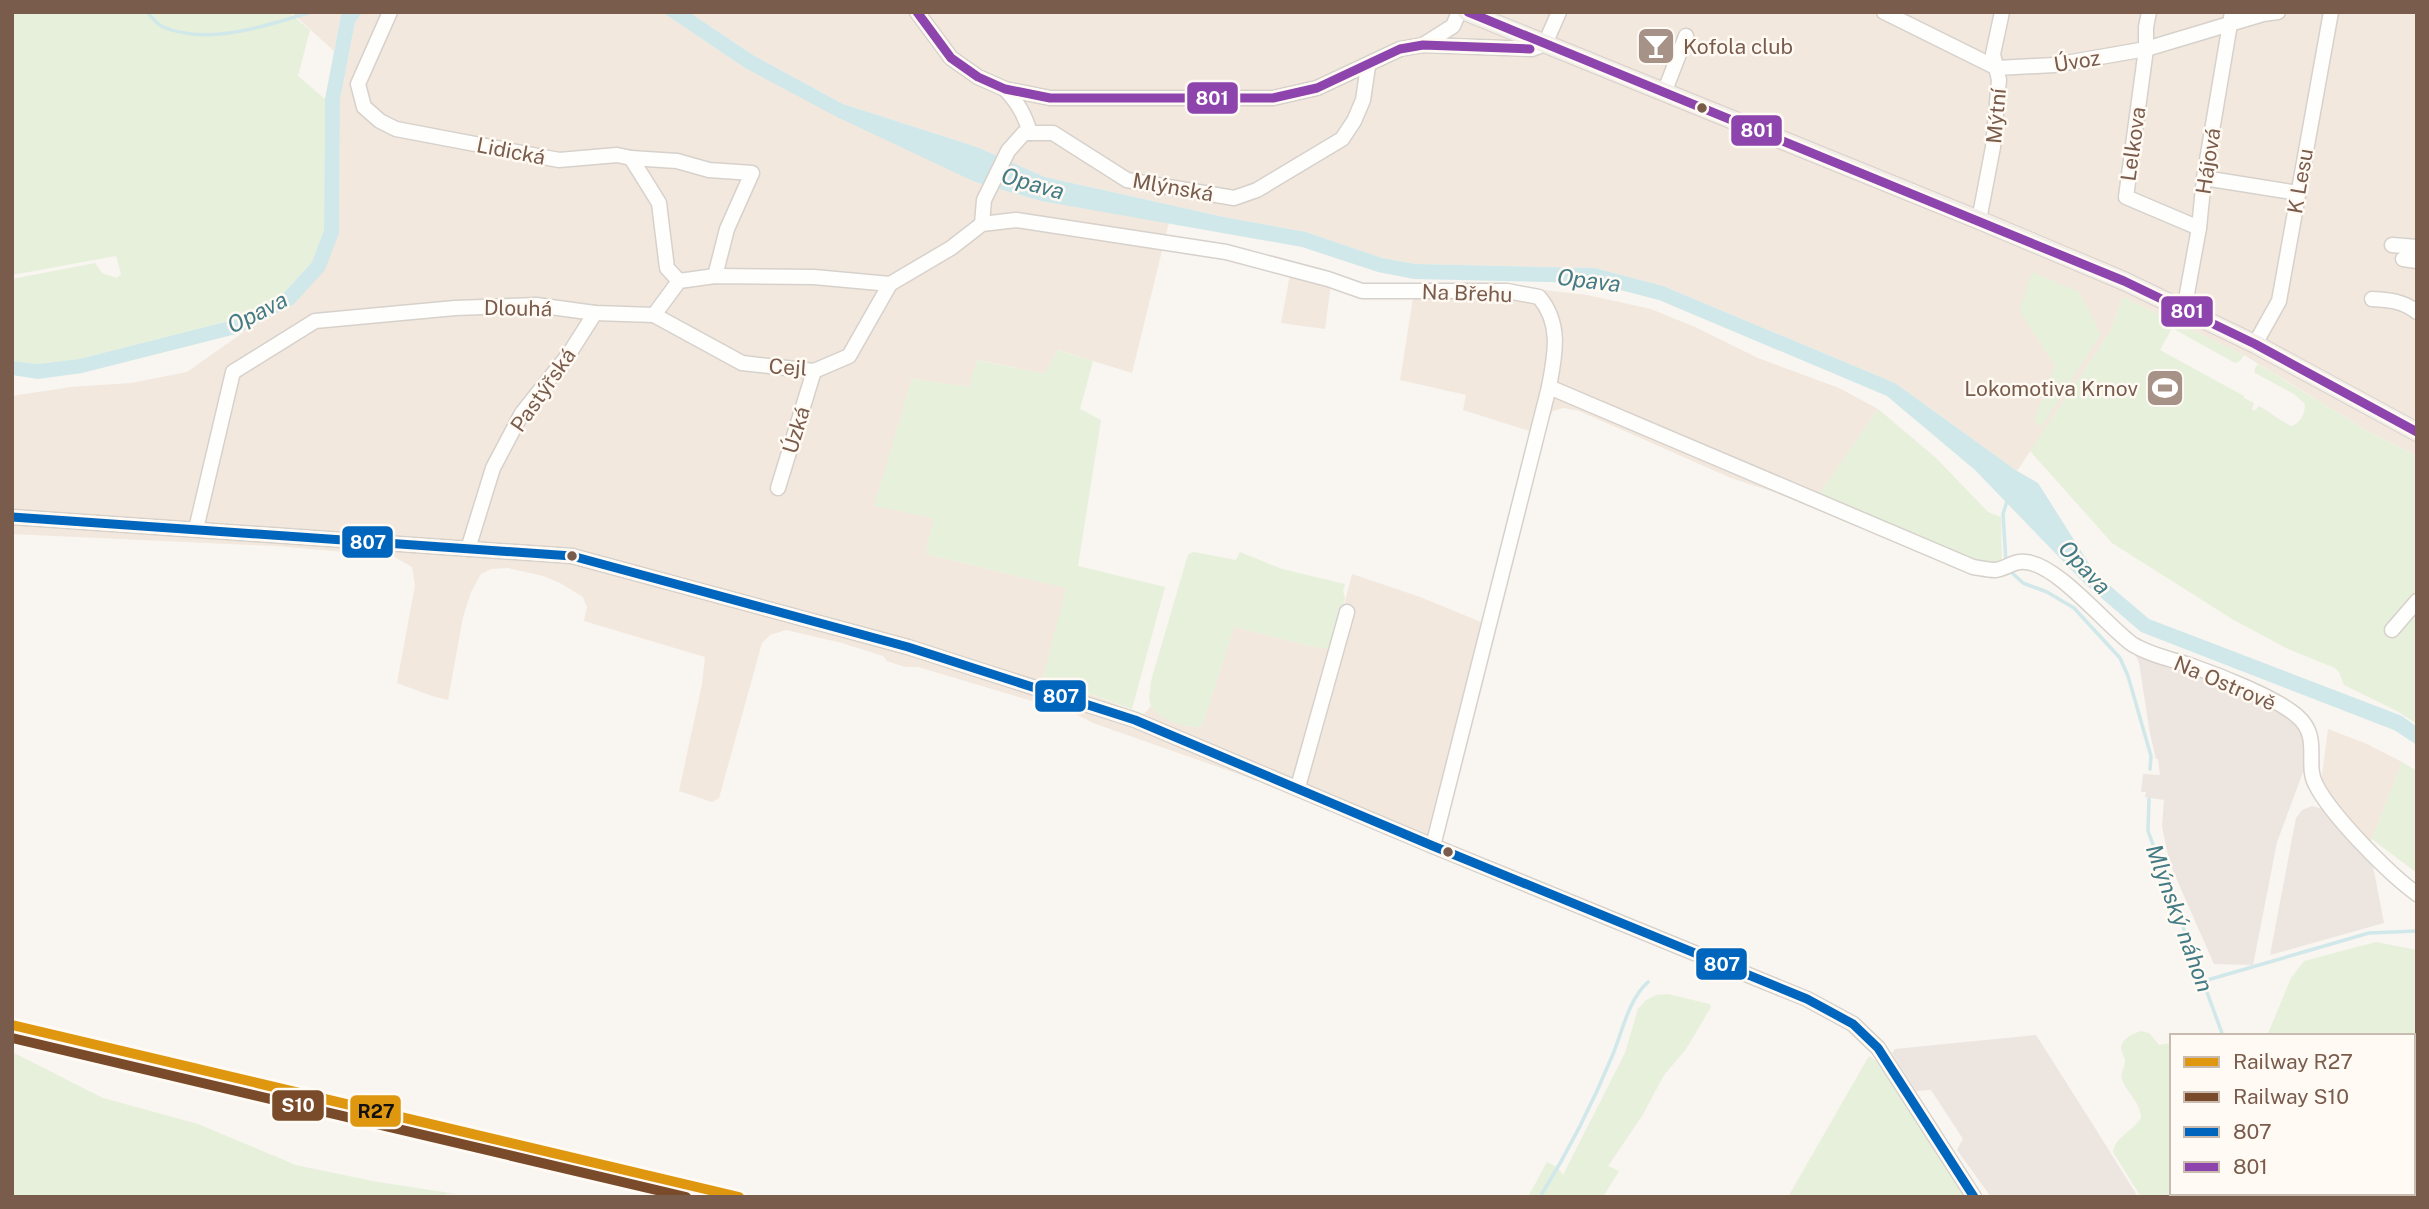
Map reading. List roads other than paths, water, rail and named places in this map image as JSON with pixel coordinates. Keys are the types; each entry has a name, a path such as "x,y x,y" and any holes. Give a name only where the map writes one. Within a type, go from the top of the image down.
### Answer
{"main road":[{"path":"1467,12 2124,281 2255,344 2417,432"}],"street":[{"name":"Lidická","path":"390,12 358,84 364,107 380,121 396,129 559,160 617,155 631,158"},
{"path":"917,12 951,58 978,77 1005,89 1050,98 1273,98 1317,88 1401,48 1423,45 1532,49 1545,44 1559,12"},
{"path":"1423,45 1453,26 1460,12"},
{"name":"Úvoz","path":"1884,12 1997,68 2054,65 2146,49 2231,18 2278,12"},
{"name":"Mýtní","path":"1979,220 1993,147 1999,80 1993,54 2002,12"},
{"name":"Lelkova","path":"2149,12 2126,197 2199,228"},
{"name":"K Lesu","path":"2255,344 2279,301 2331,12"},
{"name":"Hájová","path":"2184,310 2231,18"},
{"path":"1664,93 1686,36"},
{"name":"Mlýnská","path":"1030,133 1053,133 1127,180 1234,198 1257,190 1342,139 1363,100 1368,65"},
{"path":"654,315 680,281 715,276 814,277 890,284 951,248 982,224 985,200 1008,151 1024,133 1030,133 1025,116 1005,89"},
{"path":"631,158 677,161 709,170 751,173 727,229 715,276"},
{"path":"631,158 659,203 667,268 680,281"},
{"path":"2204,178 2298,193"},
{"name":"Na Břehu","path":"982,224 1016,220 1226,252 1328,279 1362,291 1507,291 1539,297 1550,314 1557,342 1549,387"},
{"path":"2392,245 2417,247"},
{"name":"Cejl","path":"654,315 742,363 814,371 849,356 890,284"},
{"path":"2372,299 2394,300 2417,312"},
{"name":"Dlouhá","path":"196,529 233,372 315,321 455,308 523,306 654,315"},
{"name":"Pastýřská","path":"468,549 493,468 522,412 569,354 595,313"},
{"name":"Úzká","path":"778,488 814,371"},
{"path":"1433,846 1549,387"},
{"name":"Na Ostrově","path":"1549,387 1973,567 1995,570 2029,562 2042,567 2065,583 2132,644 2144,651 2194,667 2277,703 2298,717 2309,733 2314,783 2336,815 2403,884 2417,894"},
{"path":"12,517 572,556 908,647 1135,720 1433,846 1807,999 1853,1024 1874,1043 1974,1197"},
{"path":"2392,630 2417,601"},
{"path":"1298,787 1347,612"}],"water":[{"name":"Opava","path":"344,12 363,12 355,22 340,100 339,233 325,270 293,305 240,333 82,373 38,379 12,375 12,361 38,364 79,359 237,319 284,293 312,262 324,230 325,99 341,15"},
{"name":"Opava","path":"662,12 689,12 753,55 843,104 977,147 1045,177 1224,217 1306,232 1382,258 1416,264 1595,268 1663,286 1895,383 2017,471 2038,483 2095,573 2149,619 2402,716 2417,727 2417,745 2394,730 2141,632 2084,583 1975,470 1887,396 1659,300 1593,283 1414,279 1378,272 1302,247 1041,201 975,182 837,117 745,68"}],"waterway":[{"path":"147,12 163,27 199,35 237,32 311,12"},
{"name":"Mlýnský náhon","path":"2006,562 2003,514 2007,501"},
{"name":"Mlýnský náhon","path":"2009,570 2023,583 2047,592 2074,608 2120,658 2128,676 2151,756 2150,769"},
{"name":"Mlýnský náhon","path":"2149,799 2148,831 2222,1034"},
{"path":"2204,981 2369,933 2417,931"},
{"path":"1540,1197 1588,1109 1631,1006 1648,982"}],"rail line":[{"name":"R27","path":"12,1025 739,1197"},
{"name":"S10","path":"12,1038 686,1197"}],"place":[{"name":"Kofola club","path":"1656,46"},
{"name":"Lokomotiva Krnov","path":"2165,388"}]}
